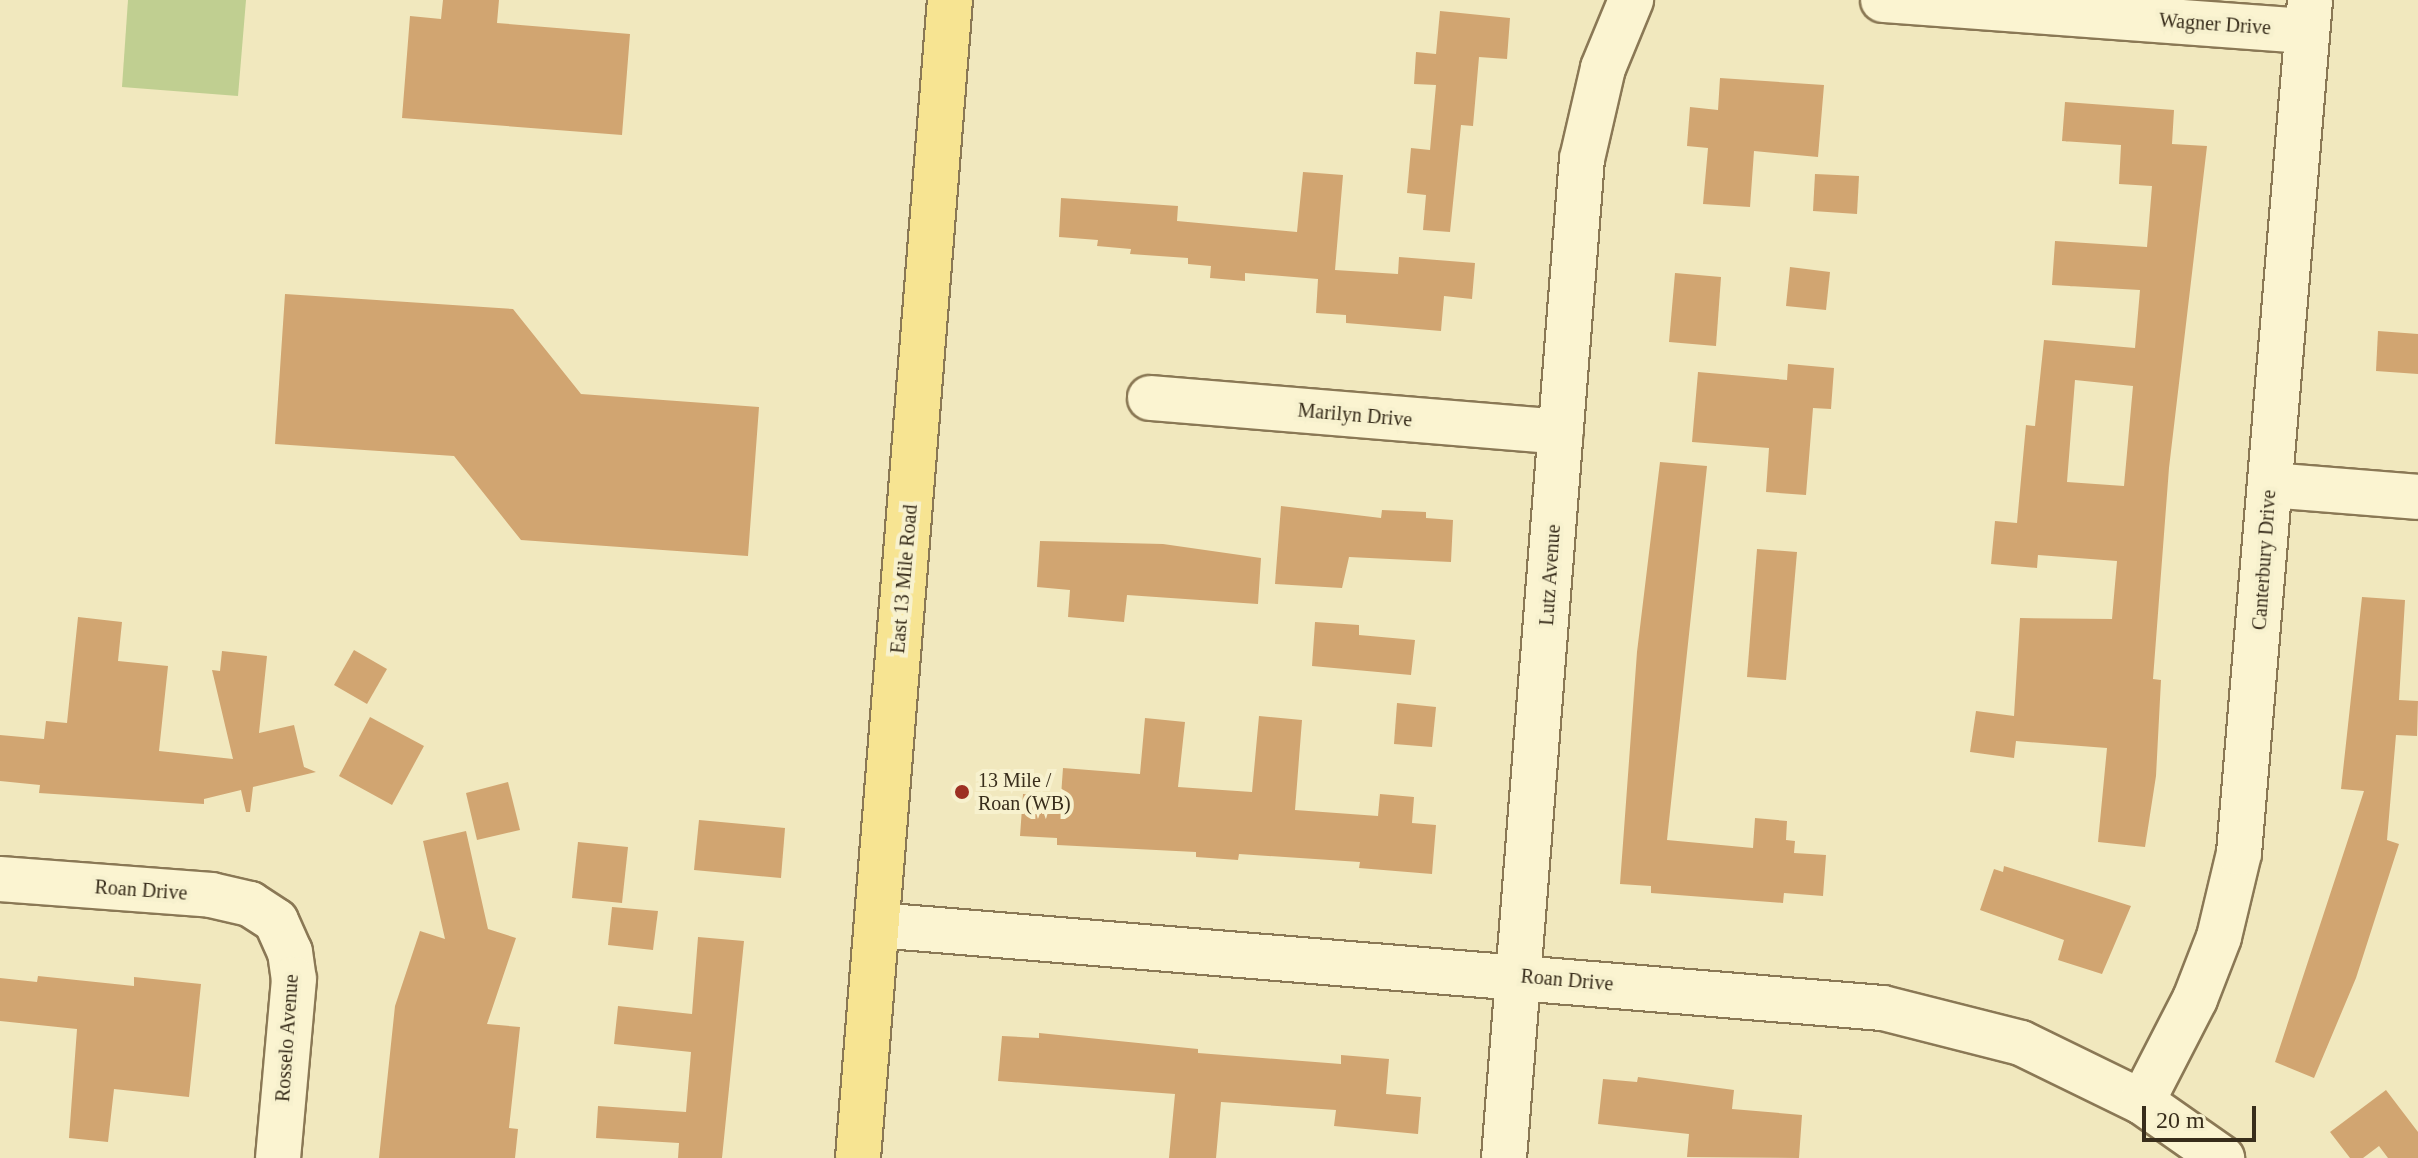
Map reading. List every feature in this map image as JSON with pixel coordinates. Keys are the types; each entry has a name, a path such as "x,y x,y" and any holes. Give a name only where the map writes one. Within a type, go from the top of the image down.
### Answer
{"main road":[{"name":"East 13 Mile Road","path":"858,1158 950,0"}],"street":[{"name":"Lutz Avenue","path":"1504,1158 1587,130 1610,43 1631,0"},
{"name":"Wagner Drive","path":"1883,0 2309,16"},
{"name":"Canterbury Drive","path":"2142,1102 2195,999 2219,937 2239,853 2309,16"},
{"name":"Marilyn Drive","path":"1150,398 1561,432"},
{"path":"2270,485 2418,497"},
{"name":"Roan Drive","path":"0,879 211,895 250,904 276,921"},
{"name":"Rosselo Avenue","path":"276,921 290,952 294,979 278,1158"},
{"name":"Roan Drive","path":"877,925 1519,976 1896,1011 2021,1043 2142,1102 2222,1158"}],"green space":[{"path":"128,0 246,0 238,96 122,87"}],"building":[{"path":"443,0 499,0 497,23 630,34 622,135 402,118 410,16 441,19"},
{"path":"1440,11 1510,18 1507,59 1479,57 1473,126 1461,125 1450,232 1423,230 1426,195 1407,193 1411,148 1430,150 1436,85 1414,84 1416,52 1436,54"},
{"path":"1720,78 1824,85 1818,157 1754,151 1750,207 1703,204 1708,148 1687,146 1690,107 1718,110"},
{"path":"2065,102 2174,110 2172,144 2207,146 2169,468 2153,679 2161,680 2156,776 2145,847 2098,842 2107,748 2016,741 2014,758 1970,752 1976,711 2014,716 2020,618 2112,619 2117,561 2038,555 2037,568 1991,564 1995,521 2017,523 2026,425 2035,426 2044,340 2135,348 2140,290 2052,285 2055,241 2147,247 2152,186 2119,184 2121,145 2062,141","holes":["2075,380 2133,386 2124,486 2067,482"]},
{"path":"1303,172 1343,175 1335,270 1398,274 1399,257 1475,263 1472,299 1444,296 1441,331 1346,323 1346,315 1316,313 1318,279 1245,273 1245,281 1210,278 1211,266 1188,264 1188,258 1130,254 1131,249 1097,246 1098,240 1059,237 1061,198 1178,206 1177,221 1297,232"},
{"path":"1815,174 1859,176 1857,214 1813,211"},
{"path":"1790,267 1830,272 1826,310 1786,306"},
{"path":"1675,273 1721,277 1716,346 1669,342"},
{"path":"285,294 513,309 581,394 759,407 748,556 521,540 454,456 275,444"},
{"path":"2378,331 2418,334 2418,374 2376,371"},
{"path":"1788,364 1834,368 1831,409 1813,408 1806,495 1766,492 1769,448 1692,442 1698,372 1787,380"},
{"path":"1660,462 1707,466 1667,840 1753,848 1755,818 1787,821 1786,840 1795,841 1794,853 1826,855 1823,896 1784,893 1783,903 1651,893 1651,886 1620,884 1637,652"},
{"path":"1281,506 1381,518 1382,510 1426,512 1426,518 1453,520 1451,562 1349,557 1342,588 1275,584"},
{"path":"1040,541 1163,544 1261,558 1258,604 1127,595 1124,622 1068,617 1070,590 1037,587"},
{"path":"1757,549 1797,552 1786,680 1747,677"},
{"path":"2362,597 2405,600 2399,700 2418,701 2417,736 2396,735 2387,840 2399,844 2356,978 2314,1078 2275,1062 2364,791 2341,789"},
{"path":"78,617 122,622 118,661 168,666 159,751 233,759 212,670 220,671 222,651 267,656 259,733 294,725 304,767 316,772 253,787 250,812 246,812 241,790 204,799 204,804 39,793 40,785 0,781 0,735 44,739 46,721 67,723"},
{"path":"1315,622 1359,625 1359,635 1415,640 1411,675 1312,666"},
{"path":"354,650 387,669 367,704 334,685"},
{"path":"1397,703 1436,707 1432,747 1394,744"},
{"path":"1259,716 1302,720 1295,810 1378,816 1380,794 1414,797 1412,823 1436,825 1432,874 1359,868 1360,862 1239,854 1238,860 1196,857 1196,852 1057,845 1057,838 1020,836 1023,794 1061,796 1063,768 1140,774 1145,718 1185,722 1178,787 1252,792"},
{"path":"370,717 424,746 392,805 339,776"},
{"path":"508,782 520,830 477,840 466,793"},
{"path":"699,820 785,828 781,878 694,870"},
{"path":"466,831 488,929 516,938 487,1024 520,1027 509,1128 518,1129 515,1158 379,1158 395,1006 420,931 445,939 423,841"},
{"path":"578,842 628,847 622,903 572,898"},
{"path":"2004,866 2131,906 2102,974 2058,960 2064,940 1980,910 1994,869 2003,872"},
{"path":"612,907 658,911 653,950 608,945"},
{"path":"698,937 744,941 722,1158 678,1158 679,1143 596,1138 598,1106 686,1112 691,1052 614,1044 618,1006 692,1014"},
{"path":"38,976 134,986 134,977 201,984 189,1097 114,1089 108,1142 69,1138 77,1029 0,1021 0,978 37,982"},
{"path":"1039,1033 1198,1049 1198,1053 1341,1064 1341,1055 1389,1059 1386,1094 1421,1097 1418,1134 1334,1126 1336,1110 1221,1102 1216,1158 1169,1158 1175,1094 998,1081 1002,1036 1039,1038"},
{"path":"1638,1077 1734,1090 1732,1109 1802,1115 1799,1158 1687,1157 1689,1134 1598,1124 1603,1079 1637,1082"},
{"path":"2386,1090 2418,1132 2418,1158 2388,1158 2379,1146 2363,1158 2350,1158 2330,1132"}],"place":[{"name":"13 Mile / Roan (WB)","path":"962,792"}]}
